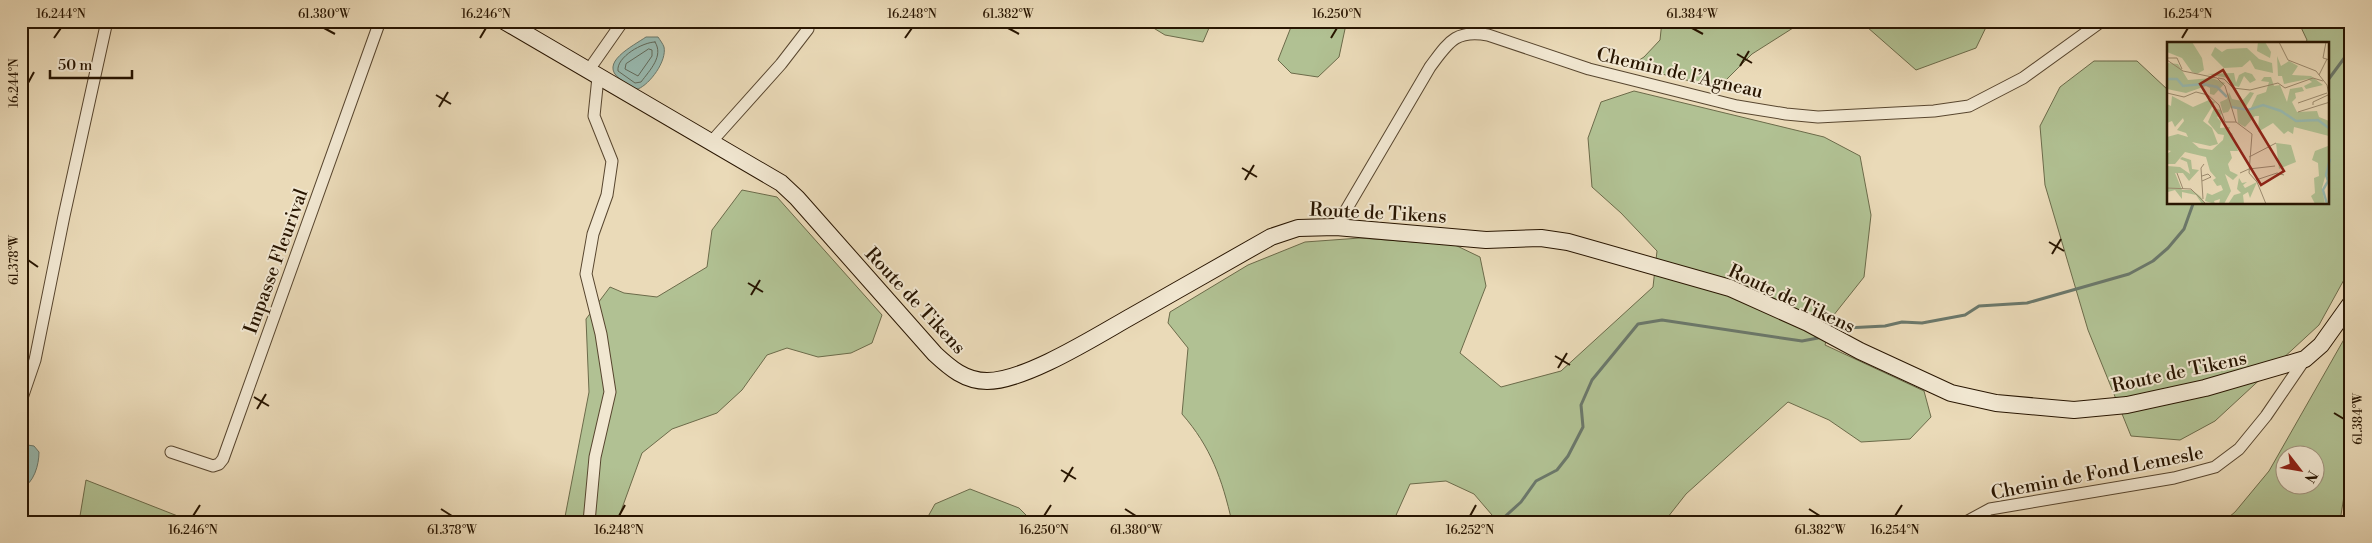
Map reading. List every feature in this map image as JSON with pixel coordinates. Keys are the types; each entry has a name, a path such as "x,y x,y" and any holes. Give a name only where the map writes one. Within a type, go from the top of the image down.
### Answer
{"street":[{"path":"21,401 35,360 64,216 107,21"},
{"name":"Impasse Fleurival","path":"171,452 213,466 219,464 223,459 380,21"},
{"name":"Route de Tikens","path":"504,21 712,141 780,183 797,198 935,354 950,368 973,379 989,381 1036,367 1081,345 1271,237 1298,228 1336,227 1486,240 1541,238 1568,242 1730,288 1808,323 1860,351 1951,393 1996,403 2074,410 2127,405 2205,388 2305,359 2321,345 2351,303"},
{"path":"589,522 595,457 610,392 601,334 586,274 593,234 607,195 612,162 594,116 593,74 623,21"},
{"name":"Chemin de l’Agneau","path":"1336,227 1430,67 1448,43 1463,34 1473,32 1488,35 1589,69 1737,106 1786,114 1818,116 1934,112 1969,106 2023,78 2102,21"},
{"path":"712,141 781,64 808,29"},
{"name":"Chemin de Fond Lemesle","path":"1966,522 1990,509 2174,478 2215,467 2239,450 2266,416 2305,359"}],"green space":[{"path":"1142,21 1212,21 1203,42 1165,35"},
{"path":"1288,21 1345,21 1339,57 1318,77 1291,73 1278,60 1291,27"},
{"path":"1662,21 1804,21 1752,54 1718,88 1630,66 1644,57 1660,40"},
{"path":"1868,21 1989,21 1976,48 1916,70 1867,27"},
{"path":"2298,21 2351,21 2351,267 2319,325 2215,421 2180,440 2131,436 2088,330 2045,185 2040,126 2060,87 2094,61 2137,61 2167,89 2167,205 2330,205 2330,42 2306,42 2307,40"},
{"path":"1634,91 1824,137 1860,156 1871,215 1864,277 1833,316 1825,345 1924,391 1931,417 1910,439 1861,442 1829,420 1788,402 1686,494 1664,522 1498,522 1474,494 1446,481 1410,484 1393,522 1232,522 1224,492 1208,451 1182,414 1188,348 1168,323 1170,312 1248,265 1305,242 1360,238 1455,245 1480,257 1486,286 1460,353 1501,387 1561,371 1653,287 1657,251 1621,213 1592,187 1588,138 1601,102"},
{"path":"742,190 777,197 882,315 872,343 851,353 818,357 787,348 767,355 742,390 717,413 672,429 642,453 617,522 564,522 589,392 586,319 610,287 624,293 657,297 707,267 712,230"},
{"path":"2351,327 2351,452 2341,515 2338,522 2223,522 2235,512 2274,462 2274,496 2324,496 2324,446 2283,446"},
{"path":"86,480 193,522 79,522"},
{"path":"970,489 1019,508 1033,522 925,522 935,504"}],"water":[{"path":"646,37 658,37 664,46 664,53 657,71 648,82 638,89 620,79 614,73 613,67 620,55"},
{"path":"21,444 34,446 39,452 35,473 29,483 21,489"}],"waterway":[{"path":"2330,77 2351,49"},
{"path":"1846,328 1885,326 1902,322 1922,323 1965,315 1979,306 2027,303 2129,274 2153,261 2168,248 2184,229 2193,205"},
{"path":"1499,522 1521,502 1536,481 1557,470 1568,456 1583,427 1581,405 1592,380 1638,324 1662,320 1802,341 1818,338"}]}
